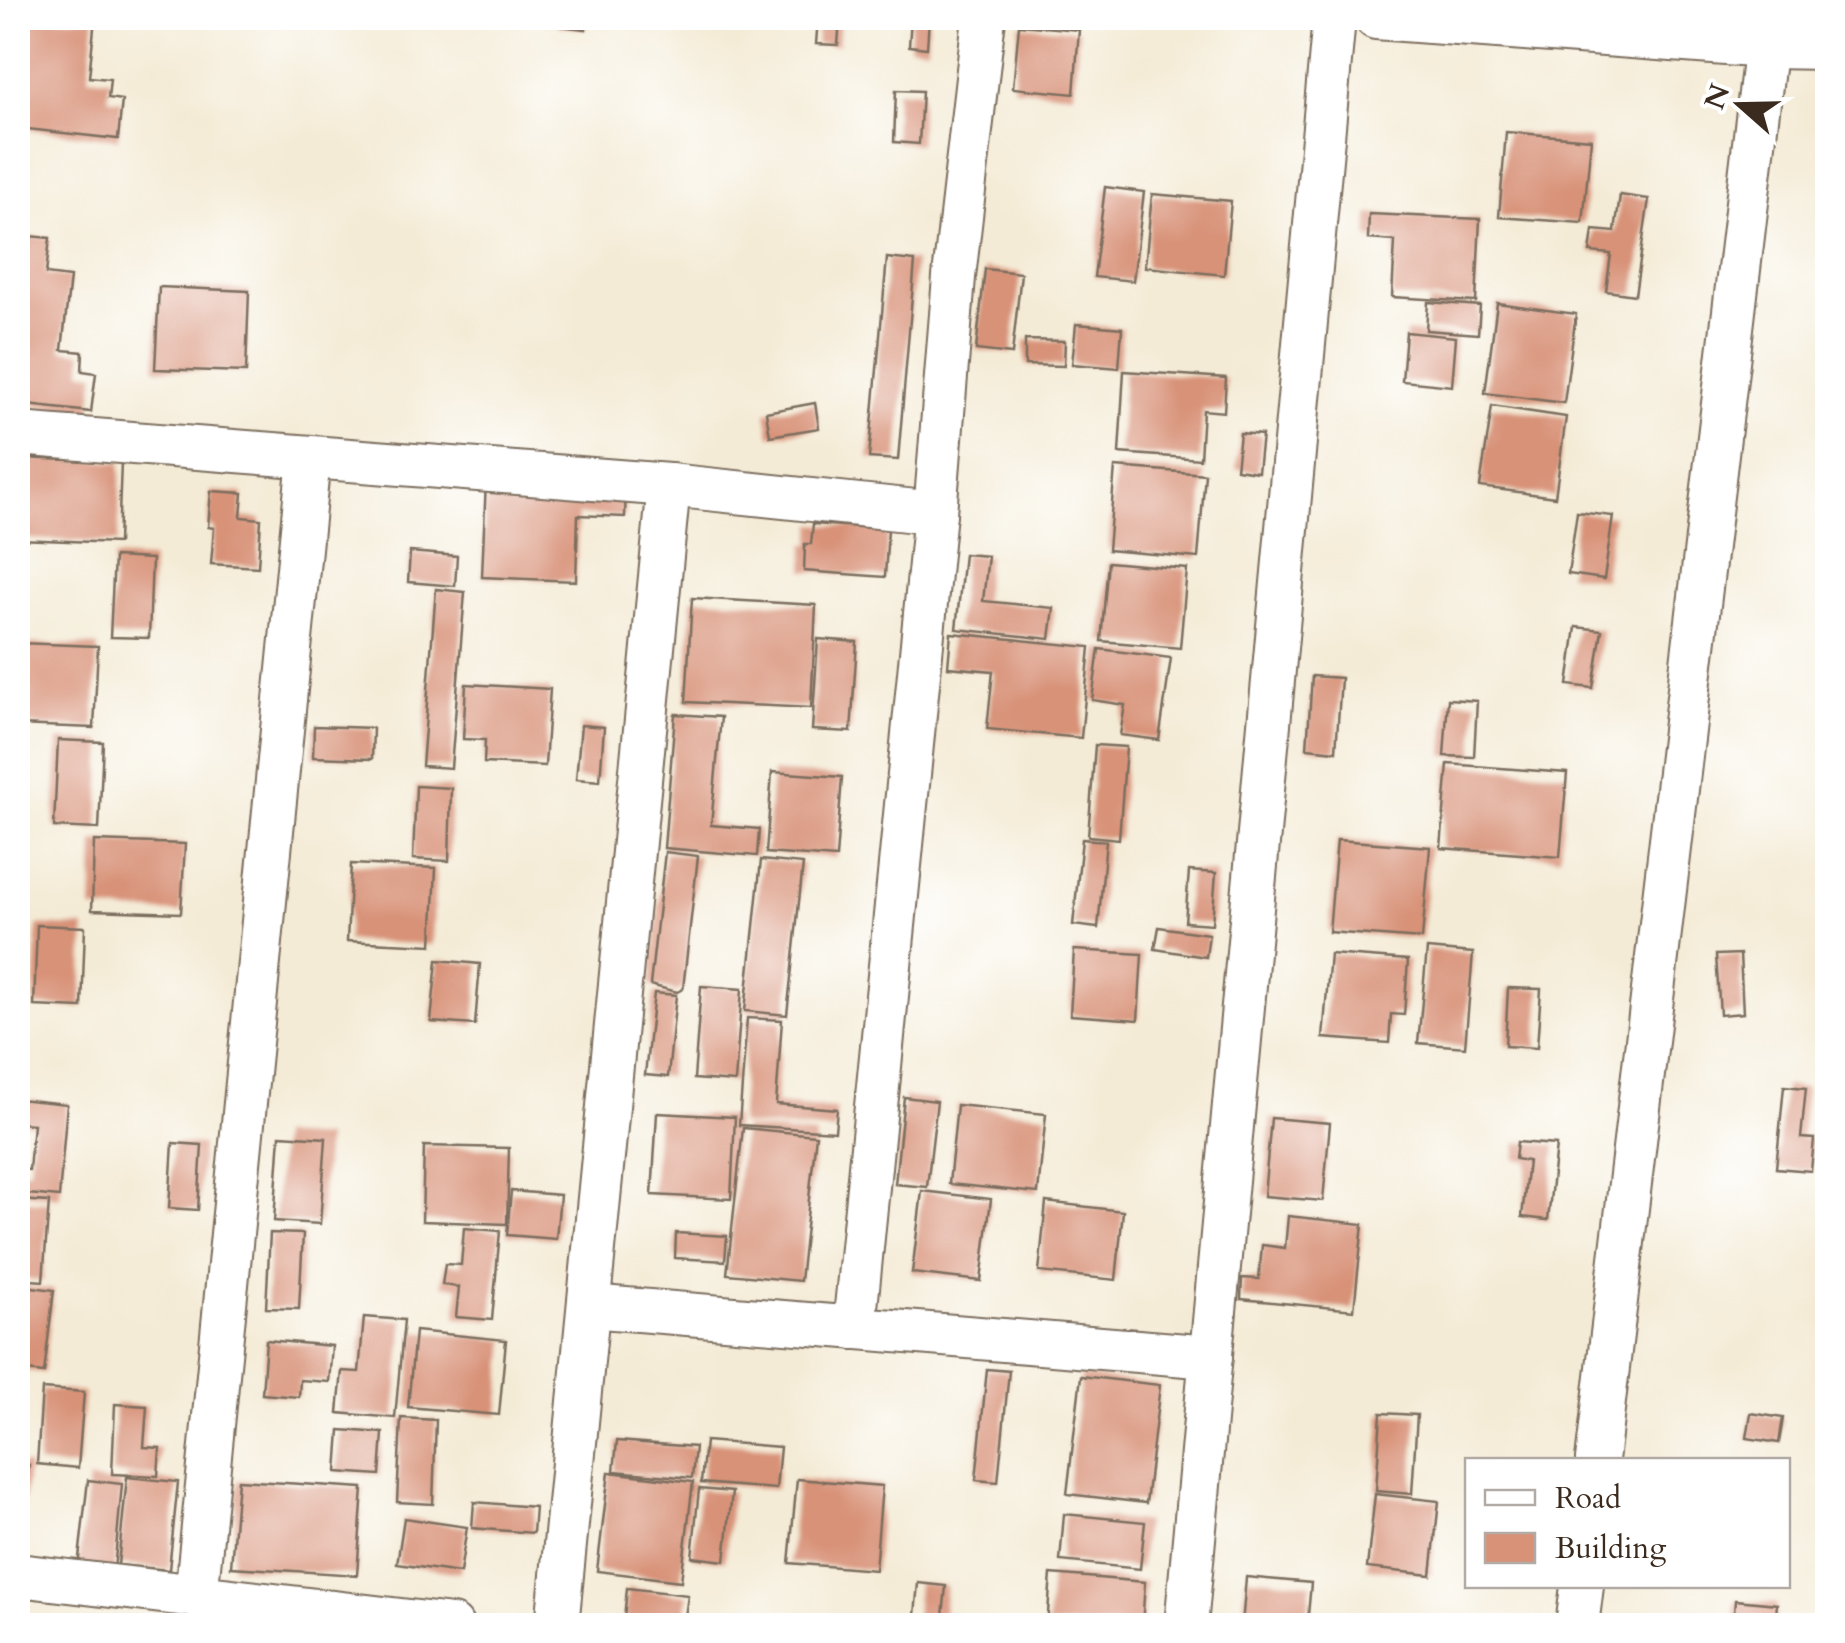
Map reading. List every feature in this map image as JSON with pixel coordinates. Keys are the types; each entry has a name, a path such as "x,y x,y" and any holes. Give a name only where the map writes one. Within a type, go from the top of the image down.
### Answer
{"street":[{"path":"854,1328 935,513 954,277 984,18"},
{"path":"1186,1626 1334,18"},
{"path":"1376,18 1768,32 1828,48"},
{"path":"1596,1458 1768,32"},
{"path":"18,434 669,485 935,513"},
{"path":"196,1597 309,458"},
{"path":"557,1626 669,485"},
{"path":"589,1306 1211,1357"},
{"path":"18,1575 452,1626"},
{"path":"1577,1626 1582,1588"}],"building":[{"path":"18,18 95,18 89,77 110,79 108,98 122,100 118,139 18,128"},
{"path":"559,18 587,18 586,29 558,26"},
{"path":"818,18 840,18 838,45 816,44"},
{"path":"911,18 929,18 927,48 909,46"},
{"path":"1019,25 1079,30 1074,94 1013,88"},
{"path":"896,90 922,91 919,144 894,142"},
{"path":"1506,132 1591,139 1583,223 1499,217"},
{"path":"1105,187 1144,192 1133,281 1094,277"},
{"path":"1152,194 1231,201 1224,275 1145,267"},
{"path":"1620,195 1649,199 1635,295 1606,291 1611,254 1590,252 1593,230 1615,232"},
{"path":"1369,214 1480,219 1476,302 1392,297 1395,241 1368,239"},
{"path":"18,235 50,238 46,274 70,277 62,350 83,352 82,371 96,373 91,412 18,404"},
{"path":"887,258 915,261 898,460 869,458"},
{"path":"985,269 1021,273 1012,354 976,350"},
{"path":"159,287 249,291 246,372 155,369"},
{"path":"1428,302 1480,306 1478,334 1426,330"},
{"path":"1497,303 1576,314 1564,403 1485,393"},
{"path":"1076,324 1122,328 1119,368 1072,364"},
{"path":"1406,332 1456,337 1452,386 1402,381"},
{"path":"1025,340 1065,341 1064,366 1025,365"},
{"path":"1124,371 1226,378 1224,412 1203,410 1200,459 1119,453"},
{"path":"815,403 819,428 770,436 766,412"},
{"path":"1492,406 1566,417 1555,497 1480,487"},
{"path":"1240,433 1262,435 1258,472 1236,469"},
{"path":"18,458 121,462 118,543 18,539"},
{"path":"1115,467 1205,474 1198,558 1108,550"},
{"path":"486,479 626,484 625,517 578,515 576,581 482,577"},
{"path":"211,491 243,493 241,517 261,519 258,567 211,564"},
{"path":"1577,512 1613,516 1604,579 1568,574"},
{"path":"813,524 888,529 885,577 804,571 805,544 811,544"},
{"path":"410,552 457,556 455,586 408,582"},
{"path":"964,554 988,556 983,601 1054,608 1050,639 956,629"},
{"path":"114,557 152,559 149,638 110,637"},
{"path":"1108,562 1187,569 1180,648 1101,641"},
{"path":"436,589 465,592 451,768 422,766"},
{"path":"692,598 816,605 811,708 686,702"},
{"path":"1576,627 1602,630 1593,688 1568,685"},
{"path":"951,633 1090,647 1081,738 987,729 993,671 948,667"},
{"path":"818,639 857,642 851,732 812,730"},
{"path":"18,643 98,646 94,728 18,725"},
{"path":"1099,649 1171,658 1159,740 1120,735 1125,705 1092,700"},
{"path":"1312,676 1341,678 1336,751 1307,748"},
{"path":"466,684 550,689 545,766 484,763 485,740 463,739"},
{"path":"1448,699 1477,701 1474,757 1444,756"},
{"path":"675,714 721,717 711,825 759,829 757,856 664,848"},
{"path":"581,725 604,727 600,781 576,779"},
{"path":"314,726 373,728 372,759 313,757"},
{"path":"58,740 103,742 99,829 54,827"},
{"path":"1095,745 1126,747 1119,839 1088,836"},
{"path":"1448,764 1567,773 1560,857 1441,848"},
{"path":"772,772 842,777 836,858 766,853"},
{"path":"416,786 451,788 449,861 413,859"},
{"path":"1082,839 1106,841 1098,928 1073,925"},
{"path":"1337,840 1430,847 1422,939 1329,932"},
{"path":"94,841 185,844 181,913 92,910"},
{"path":"665,852 698,856 683,989 677,992 650,985"},
{"path":"761,860 803,864 787,1015 745,1011"},
{"path":"351,864 436,868 432,945 347,941"},
{"path":"1189,871 1216,873 1212,924 1185,922"},
{"path":"37,925 85,927 82,1008 34,1006"},
{"path":"1159,927 1209,934 1206,957 1155,949"},
{"path":"1427,949 1473,953 1465,1047 1418,1043"},
{"path":"1074,950 1142,954 1138,1020 1070,1015"},
{"path":"1330,954 1408,960 1404,1015 1391,1014 1389,1043 1323,1038"},
{"path":"1740,954 1743,1013 1720,1015 1716,955"},
{"path":"437,960 480,964 475,1025 431,1022"},
{"path":"701,986 742,989 735,1082 694,1079"},
{"path":"1508,988 1541,989 1537,1048 1505,1046"},
{"path":"654,993 676,995 668,1077 645,1075"},
{"path":"747,1018 782,1020 776,1104 837,1109 835,1131 739,1125"},
{"path":"1784,1086 1806,1088 1801,1138 1814,1139 1811,1171 1776,1168"},
{"path":"904,1097 937,1101 927,1187 895,1184"},
{"path":"18,1099 67,1104 59,1197 18,1193 18,1169 29,1170 33,1124 18,1123"},
{"path":"957,1105 1046,1114 1038,1193 949,1184"},
{"path":"657,1113 735,1117 731,1199 652,1195"},
{"path":"1271,1118 1330,1123 1323,1201 1264,1196"},
{"path":"743,1128 816,1135 800,1281 727,1274"},
{"path":"280,1135 326,1138 320,1224 274,1221"},
{"path":"1517,1142 1556,1145 1548,1220 1522,1217 1528,1161 1515,1159"},
{"path":"173,1143 202,1145 198,1210 169,1208"},
{"path":"424,1146 509,1148 507,1224 422,1221"},
{"path":"511,1191 560,1195 556,1239 507,1235"},
{"path":"922,1191 991,1199 981,1281 912,1273"},
{"path":"18,1200 49,1202 43,1281 18,1279"},
{"path":"1046,1202 1123,1211 1116,1280 1039,1272"},
{"path":"1288,1216 1363,1224 1354,1310 1241,1299 1242,1278 1259,1279 1262,1245 1285,1248"},
{"path":"464,1228 500,1231 492,1320 456,1317 459,1287 442,1285 445,1264 461,1265"},
{"path":"270,1233 303,1234 299,1309 266,1308"},
{"path":"676,1233 727,1236 725,1261 675,1258"},
{"path":"18,1285 54,1290 44,1373 18,1370"},
{"path":"364,1317 404,1320 395,1418 338,1413 342,1371 359,1372"},
{"path":"415,1331 506,1340 499,1415 408,1407"},
{"path":"266,1340 332,1346 329,1382 300,1380 299,1397 262,1394"},
{"path":"987,1369 1009,1371 998,1482 976,1480"},
{"path":"1081,1376 1160,1385 1146,1503 1067,1494"},
{"path":"42,1389 84,1392 78,1468 37,1464"},
{"path":"115,1404 147,1406 144,1447 160,1448 158,1476 112,1474"},
{"path":"1381,1413 1417,1415 1412,1494 1376,1491"},
{"path":"1751,1413 1783,1418 1779,1443 1747,1438"},
{"path":"401,1418 436,1420 433,1504 397,1502"},
{"path":"340,1430 383,1433 380,1475 337,1472"},
{"path":"617,1441 695,1447 692,1478 614,1471"},
{"path":"705,1441 780,1447 776,1489 701,1483"},
{"path":"18,1464 29,1465 20,1527 18,1527"},
{"path":"609,1472 693,1482 681,1581 597,1571"},
{"path":"127,1477 178,1482 169,1570 118,1565"},
{"path":"797,1479 882,1486 875,1570 789,1563"},
{"path":"88,1480 122,1484 114,1571 78,1567"},
{"path":"238,1480 363,1488 357,1575 231,1567"},
{"path":"699,1489 732,1492 725,1561 692,1557"},
{"path":"1375,1494 1439,1501 1431,1575 1367,1568"},
{"path":"474,1502 535,1507 533,1533 472,1528"},
{"path":"1064,1514 1145,1522 1140,1569 1060,1561"},
{"path":"404,1518 467,1527 460,1573 397,1564"},
{"path":"1051,1574 1145,1582 1142,1626 1047,1626"},
{"path":"1246,1577 1311,1583 1307,1626 1242,1626"},
{"path":"918,1583 946,1586 942,1626 914,1626"},
{"path":"627,1588 688,1595 684,1625 624,1619"},
{"path":"1735,1600 1777,1604 1775,1626 1733,1626"}]}
